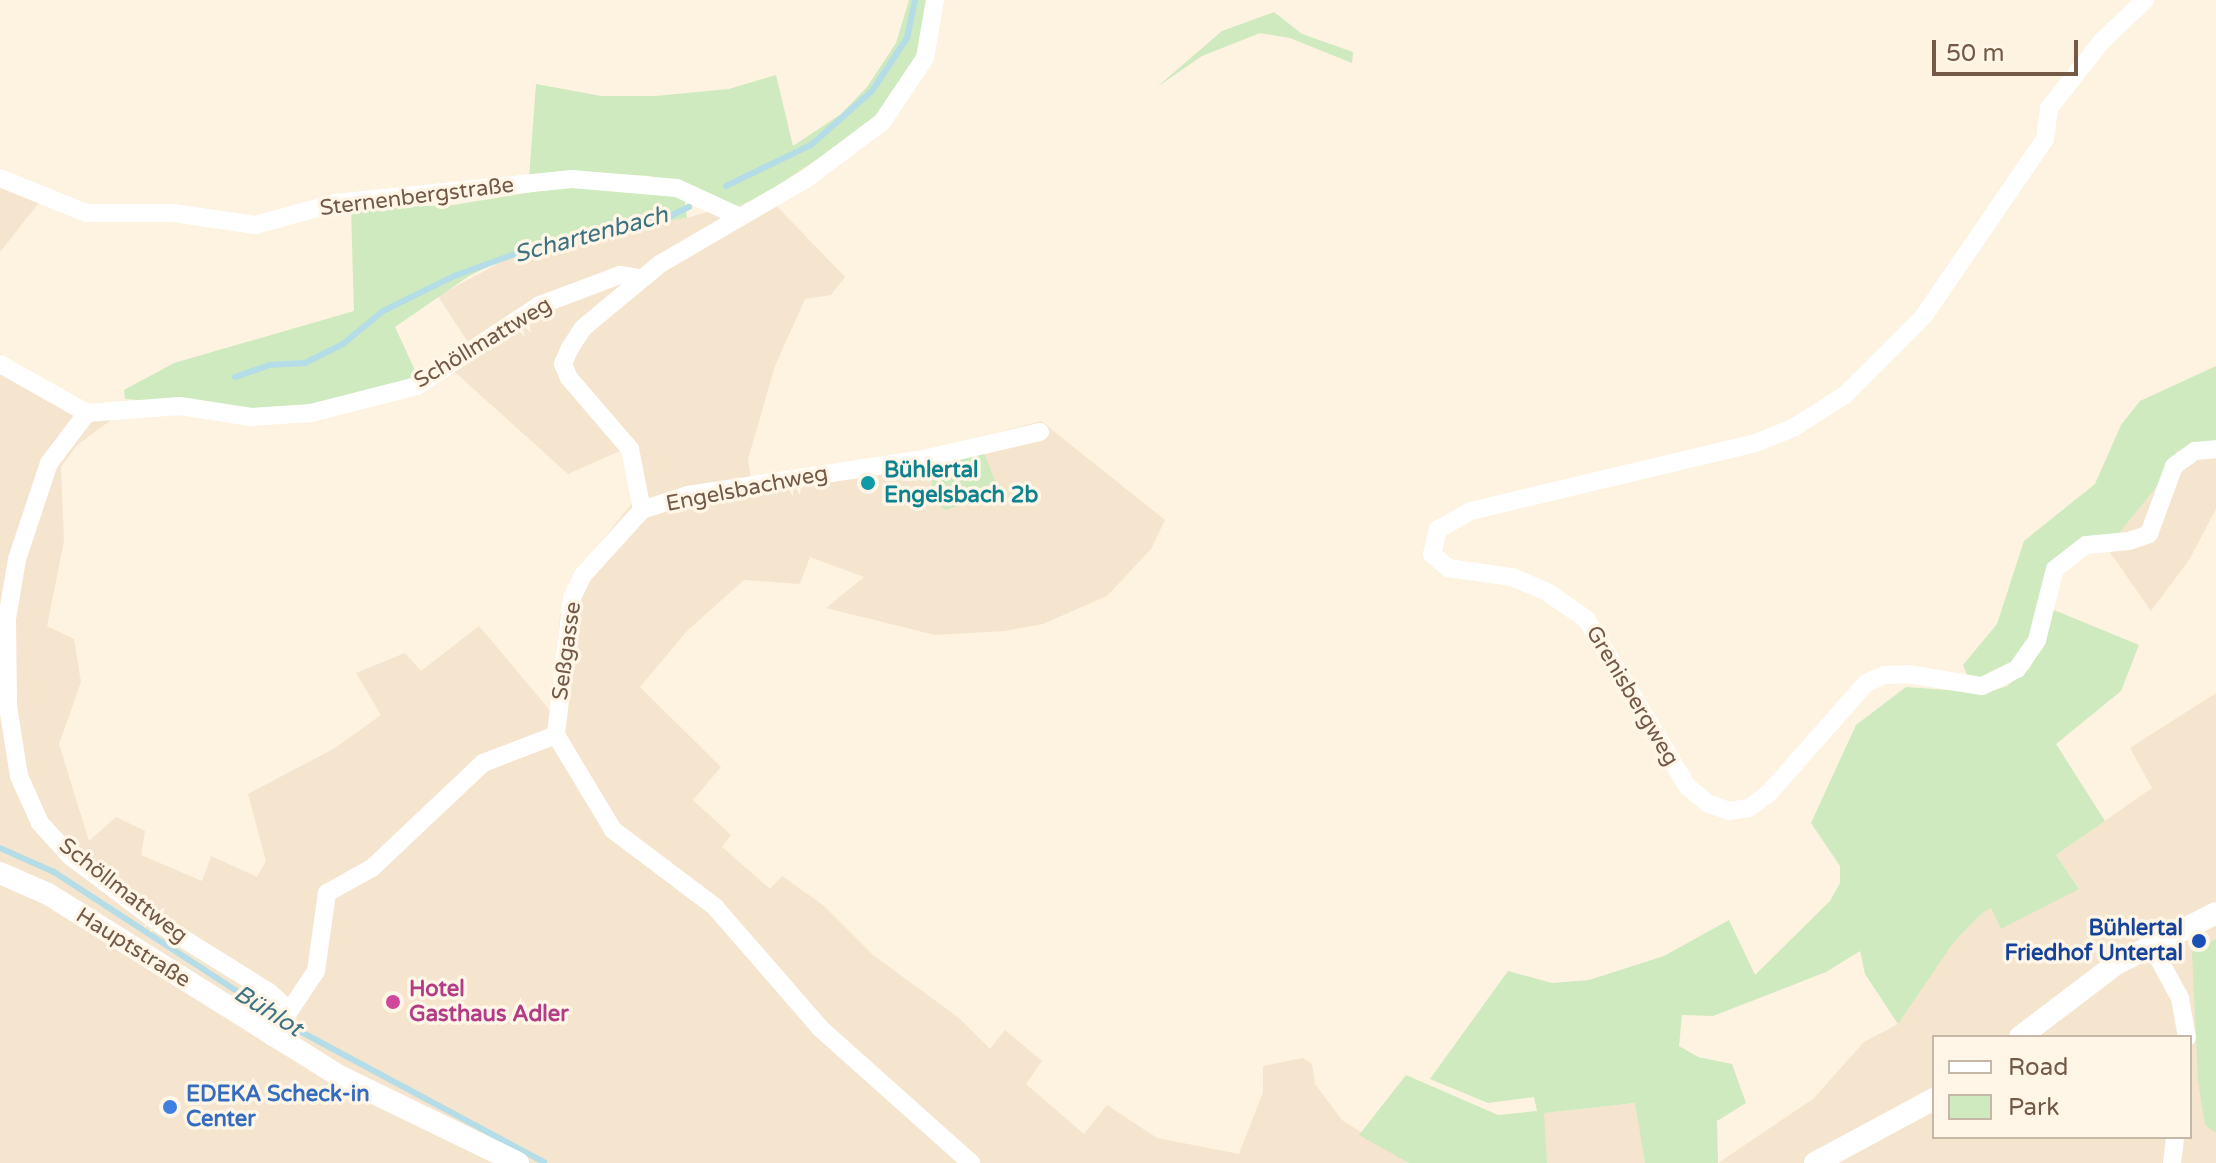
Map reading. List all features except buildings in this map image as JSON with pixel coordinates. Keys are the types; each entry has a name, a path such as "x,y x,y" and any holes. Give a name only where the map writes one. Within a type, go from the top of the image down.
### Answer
{"street":[{"path":"642,510 630,449 563,364 583,328 640,278 806,179 882,122 925,58 935,0"},
{"name":"Grenisbergweg","path":"2145,0 2102,41 2049,108 2045,139 1924,316 1845,395 1793,428 1741,447 1471,511 1438,529 1432,554 1448,568 1512,577 1535,587 1586,619 1687,786 1707,803 1729,811 1749,808 1770,792 1866,683 1884,675 1907,674 1982,686 2017,669 2037,640 2055,569 2086,545 2129,541 2149,534 2174,466 2195,451 2216,449"},
{"name":"Sternenbergstraße","path":"0,178 86,213 173,213 255,225 335,203 572,179 677,188 740,217"},
{"name":"Schöllmattweg","path":"289,1010 269,992 163,926 70,856 40,823 19,776 8,707 7,619 17,559 49,463 87,413 180,406 233,416 281,416 367,401 439,375 540,305 620,275 640,278"},
{"path":"0,364 87,413"},
{"name":"Engelsbachweg","path":"642,510 688,495 924,459 1040,432"},
{"name":"Seßgasse","path":"556,735 572,598 583,575 642,510"},
{"path":"275,1032 316,971 327,893 372,868 483,763 556,735 613,830 715,907 820,1028 971,1163"},
{"name":"Hauptstraße","path":"0,873 48,894 275,1032 339,1076 518,1163"},
{"path":"2023,1035 2116,964 2216,913"},
{"path":"2151,945 2180,998 2187,1035"},
{"path":"1815,1163 1932,1100"},
{"path":"2172,1163 2175,1139"}],"shaded area":[{"path":"0,179 41,200 0,252"},
{"path":"765,194 845,277 831,295 805,299 775,366 748,459 751,480 926,452 1041,421 1165,520 1151,549 1107,596 1043,624 1004,631 935,635 826,608 864,577 810,557 800,584 744,580 687,631 640,687 721,767 693,800 731,835 722,847 770,889 782,876 823,905 873,955 959,1018 990,1049 1005,1030 1042,1061 1026,1084 1084,1134 1107,1105 1157,1138 1239,1154 1263,1092 1263,1066 1303,1058 1312,1064 1315,1084 1342,1120 1409,1163 0,1163 0,354 71,398 118,415 77,445 61,467 64,541 47,626 74,639 81,682 59,744 89,841 116,817 145,831 141,855 202,881 211,856 257,877 266,861 248,794 335,748 381,715 356,673 405,653 421,671 479,626 553,714 560,615 576,574 631,504 632,480 622,450 568,474 447,365 471,347 438,296 542,240 687,218"},
{"path":"2216,442 2216,509 2189,560 2151,611 2107,548 2158,485 2177,450"},
{"path":"2216,693 2216,1163 1718,1163 1813,1099 1864,1042 1898,1024 1954,942 1982,913 1991,907 2001,929 2079,888 2056,855 2152,788 2130,748"},
{"path":"1636,1103 1645,1163 1547,1163 1543,1113"}],"green space":[{"path":"909,0 928,0 922,41 911,73 889,104 861,130 765,194 738,206 650,176 572,171 529,178 536,84 601,96 655,96 729,89 776,75 793,146 841,114 867,87 896,43"},
{"path":"1274,12 1302,34 1353,52 1352,63 1290,38 1260,33 1202,56 1157,87 1222,31"},
{"path":"576,185 684,197 687,218 542,240 469,276 395,327 419,379 357,396 274,410 125,399 124,390 174,363 354,311 351,209 453,205"},
{"path":"2216,366 2216,442 2177,451 2158,485 2116,537 2078,543 2017,660 1988,678 1968,677 1963,665 1997,624 2024,541 2095,484 2121,425 2140,401"},
{"path":"984,453 1000,493 946,510 941,507 933,494 931,468 936,462"},
{"path":"2049,608 2139,645 2121,691 2056,744 2105,821 2056,855 2079,889 2001,929 1991,908 1982,913 1954,942 1898,1024 1865,974 1860,951 1826,972 1713,1016 1682,1015 1679,1046 1698,1057 1732,1064 1746,1103 1717,1121 1718,1163 1645,1163 1635,1103 1544,1113 1547,1163 1409,1163 1359,1135 1406,1075 1498,1115 1537,1111 1534,1097 1488,1103 1430,1079 1508,971 1552,983 1589,980 1664,956 1729,920 1755,975 1830,901 1840,883 1840,866 1811,823 1856,725 1906,687 1987,693 2007,686 2029,669 2043,645"},
{"path":"2216,939 2216,1133 2205,1125 2198,1081 2192,952"}],"waterway":[{"name":"Schartenbach","path":"726,186 811,145 872,91 907,38 915,0"},
{"name":"Schartenbach","path":"235,377 269,365 305,363 343,344 383,311 454,276 543,244 664,219 689,207"},
{"name":"Bühlot","path":"0,848 54,872 292,1027 544,1162"}],"place":[{"name":"Bühlertal Engelsbach 2b","path":"868,483"},
{"name":"Bühlertal Friedhof Untertal","path":"2199,941"},
{"name":"Hotel Gasthaus Adler","path":"393,1002"},
{"name":"EDEKA Scheck-in Center","path":"170,1107"}]}
